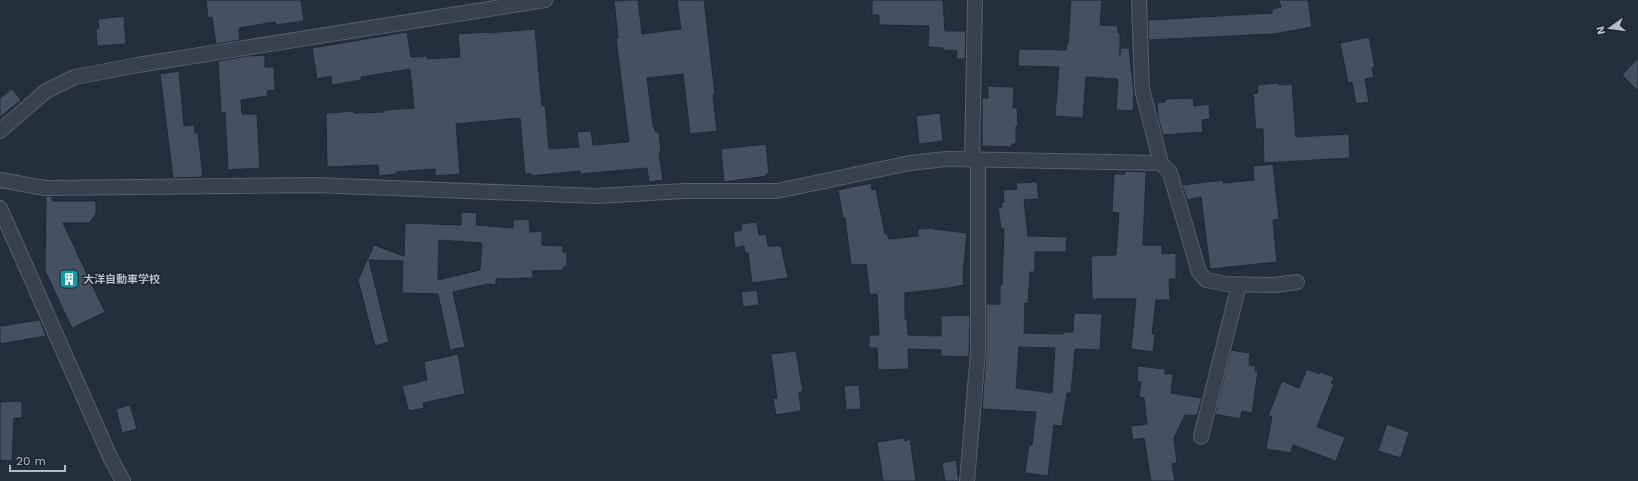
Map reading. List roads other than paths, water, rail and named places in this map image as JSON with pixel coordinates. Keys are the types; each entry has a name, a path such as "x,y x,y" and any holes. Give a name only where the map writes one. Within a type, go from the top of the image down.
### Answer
{"street":[{"path":"0,130 46,91 75,77 138,65 545,0"},
{"path":"967,481 978,353 975,160 975,0"},
{"path":"1139,0 1142,89 1161,163 1170,173 1199,272 1206,280 1227,284 1275,285 1297,282"},
{"path":"0,180 45,188 313,185 597,196 684,191 777,191 910,163 946,159 1161,163"},
{"path":"0,208 108,452 123,481"},
{"path":"1201,437 1239,285"}],"place":[{"name":"大洋自動車学校","path":"69,279"}]}
